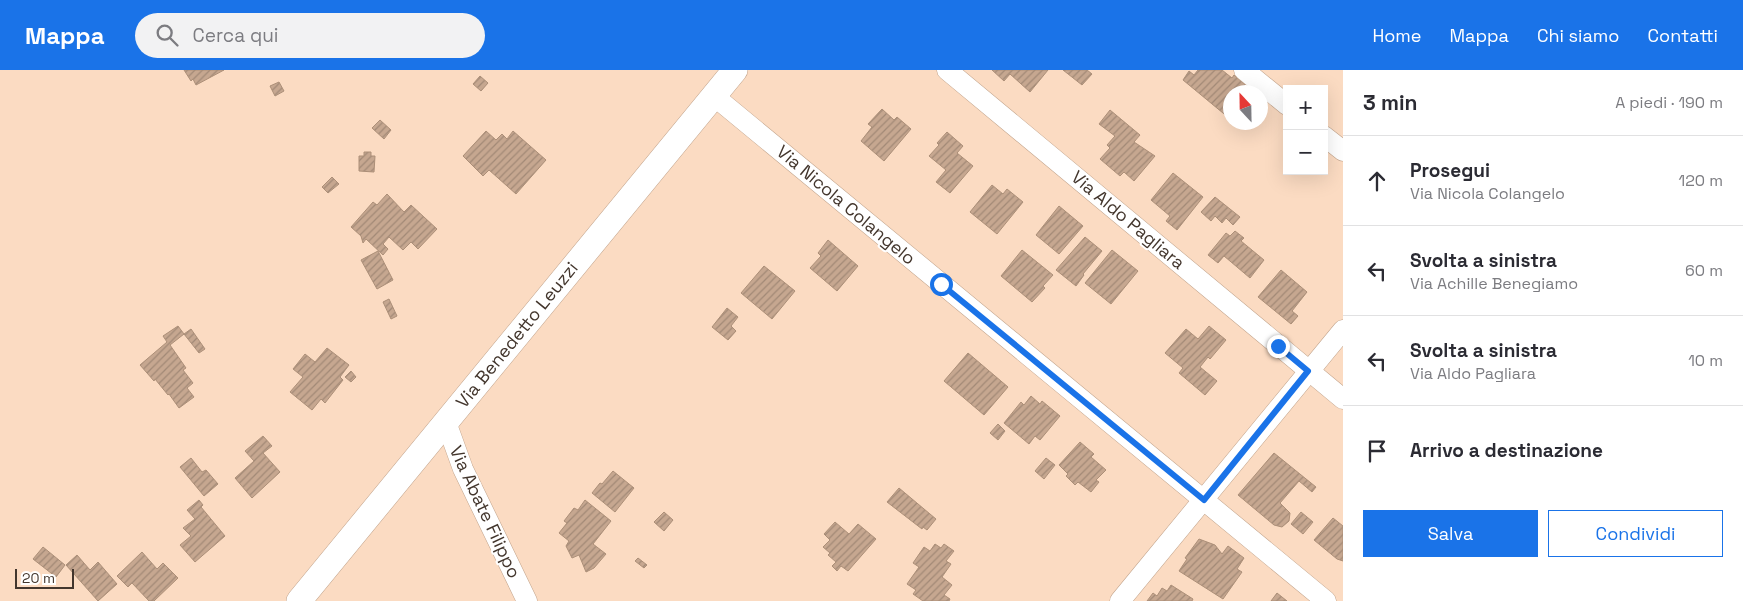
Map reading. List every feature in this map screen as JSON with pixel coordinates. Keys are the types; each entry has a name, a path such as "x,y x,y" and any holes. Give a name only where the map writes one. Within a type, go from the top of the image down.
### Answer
{"street":[{"name":"Via Benedetto Leuzzi","path":"299,601 735,70"},
{"name":"Via Aldo Pagliara","path":"947,70 1343,399"},
{"path":"1244,70 1283,102"},
{"name":"Via Nicola Colangelo","path":"714,96 1326,601"},
{"path":"1328,139 1343,151"},
{"path":"1120,601 1343,330"},
{"name":"Via Abate Filippo","path":"446,422 462,469 527,601"}],"building":[{"path":"184,70 224,70 196,85"},
{"path":"992,70 1048,70 1030,92 1010,74 1004,81"},
{"path":"1063,70 1087,70 1092,74 1082,85"},
{"path":"1198,70 1222,70 1232,78 1234,75 1246,85 1223,85 1223,113 1183,80 1189,71 1194,75"},
{"path":"480,76 488,83 481,91 473,84"},
{"path":"279,82 284,91 275,96 270,86"},
{"path":"882,109 894,120 897,117 911,129 884,161 861,141 872,127 868,124"},
{"path":"1110,110 1140,135 1134,142 1155,156 1134,181 1124,172 1120,176 1100,159 1110,148 1107,145 1115,136 1099,124"},
{"path":"380,120 391,130 384,139 372,128"},
{"path":"486,131 496,140 502,134 507,139 513,131 546,160 516,194 489,170 483,176 463,156"},
{"path":"947,132 963,146 957,153 973,166 950,193 936,182 946,170 929,156"},
{"path":"364,152 371,152 371,156 375,156 374,172 359,171 359,156 364,156"},
{"path":"1173,173 1203,197 1177,230 1166,221 1170,216 1151,200"},
{"path":"332,177 339,184 328,193 322,187"},
{"path":"992,185 1003,194 1007,189 1023,202 997,234 970,212"},
{"path":"387,194 404,212 411,205 437,229 418,249 411,242 403,250 389,237 383,244 388,249 383,255 366,239 363,243 361,236 351,227 373,202 377,205"},
{"path":"1215,197 1240,217 1233,225 1226,218 1222,223 1215,216 1211,221 1201,212"},
{"path":"1059,206 1083,226 1059,254 1036,235"},
{"path":"1235,231 1244,238 1241,241 1264,260 1250,278 1224,256 1218,263 1208,255 1226,233 1230,236"},
{"path":"1085,237 1102,251 1083,274 1076,286 1056,270"},
{"path":"828,240 858,266 837,291 810,268 821,256 818,253"},
{"path":"1022,250 1053,275 1043,286 1045,288 1032,302 1001,276"},
{"path":"1112,250 1138,271 1111,304 1085,283"},
{"path":"378,251 393,280 377,289 361,260"},
{"path":"764,266 795,291 772,319 741,293"},
{"path":"1281,270 1307,292 1292,311 1298,316 1291,324 1258,297"},
{"path":"389,299 397,316 391,319 383,302"},
{"path":"727,308 738,317 731,326 736,331 728,340 712,327"},
{"path":"178,326 184,334 170,345 186,368 183,370 193,383 187,388 194,397 179,408 169,394 140,365 167,342 163,336"},
{"path":"1209,326 1226,340 1210,359 1208,357 1200,367 1217,381 1205,395 1179,373 1183,368 1165,353 1186,329 1198,339"},
{"path":"191,329 205,349 199,353 184,334"},
{"path":"327,348 349,365 340,377 343,380 325,403 321,399 312,410 290,392 303,377 293,369 305,354 315,362"},
{"path":"968,353 1008,387 984,415 944,381"},
{"path":"351,371 356,377 351,382 345,377"},
{"path":"1031,396 1040,404 1042,401 1060,416 1040,440 1035,436 1029,444 1004,423 1021,402 1024,405"},
{"path":"998,424 1005,431 998,440 990,433"},
{"path":"263,436 272,446 263,453 280,472 252,498 235,478 254,461 245,451"},
{"path":"1080,442 1094,454 1091,457 1106,470 1096,480 1099,482 1091,492 1078,482 1075,485 1059,465"},
{"path":"1274,453 1316,487 1312,492 1299,481 1280,503 1290,513 1289,521 1282,527 1274,525 1238,495"},
{"path":"191,458 202,472 206,470 218,484 204,496 180,467"},
{"path":"1046,458 1055,465 1044,479 1035,471"},
{"path":"613,471 634,488 615,512 592,493"},
{"path":"899,488 936,519 927,530 923,527 922,529 887,502"},
{"path":"199,500 203,505 201,507 225,536 195,562 180,545 191,536 183,528 195,519 187,510"},
{"path":"585,500 611,521 593,544 606,554 594,568 586,572 579,555 572,558 566,546 569,541 559,533 567,523 564,521 574,508 578,510"},
{"path":"664,512 673,520 664,531 654,522"},
{"path":"1301,512 1313,522 1303,534 1291,524"},
{"path":"1333,518 1343,526 1343,561 1337,559 1314,540"},
{"path":"835,522 849,534 858,524 876,539 848,571 841,566 837,571 832,566 836,562 823,547 830,540 824,534"},
{"path":"1199,539 1215,545 1222,554 1228,546 1244,558 1237,569 1242,572 1223,599 1179,571 1187,559 1185,558"},
{"path":"935,544 941,548 944,544 954,551 946,561 951,564 942,577 952,585 944,595 950,599 949,601 923,601 913,594 916,590 907,584 919,567 913,563 924,547 930,551"},
{"path":"43,547 65,565 56,577 33,559"},
{"path":"142,552 157,569 163,563 178,578 154,601 149,601 132,583 128,587 117,576"},
{"path":"77,555 90,570 98,562 117,584 98,601 66,565"},
{"path":"638,558 647,565 644,568 635,561"},
{"path":"1171,585 1193,599 1192,601 1147,601 1153,593 1157,596 1162,588 1167,591"},
{"path":"1277,593 1287,601 1271,601"}],"route":[{"path":"941,284 1204,500 1308,371 1278,346"}]}
